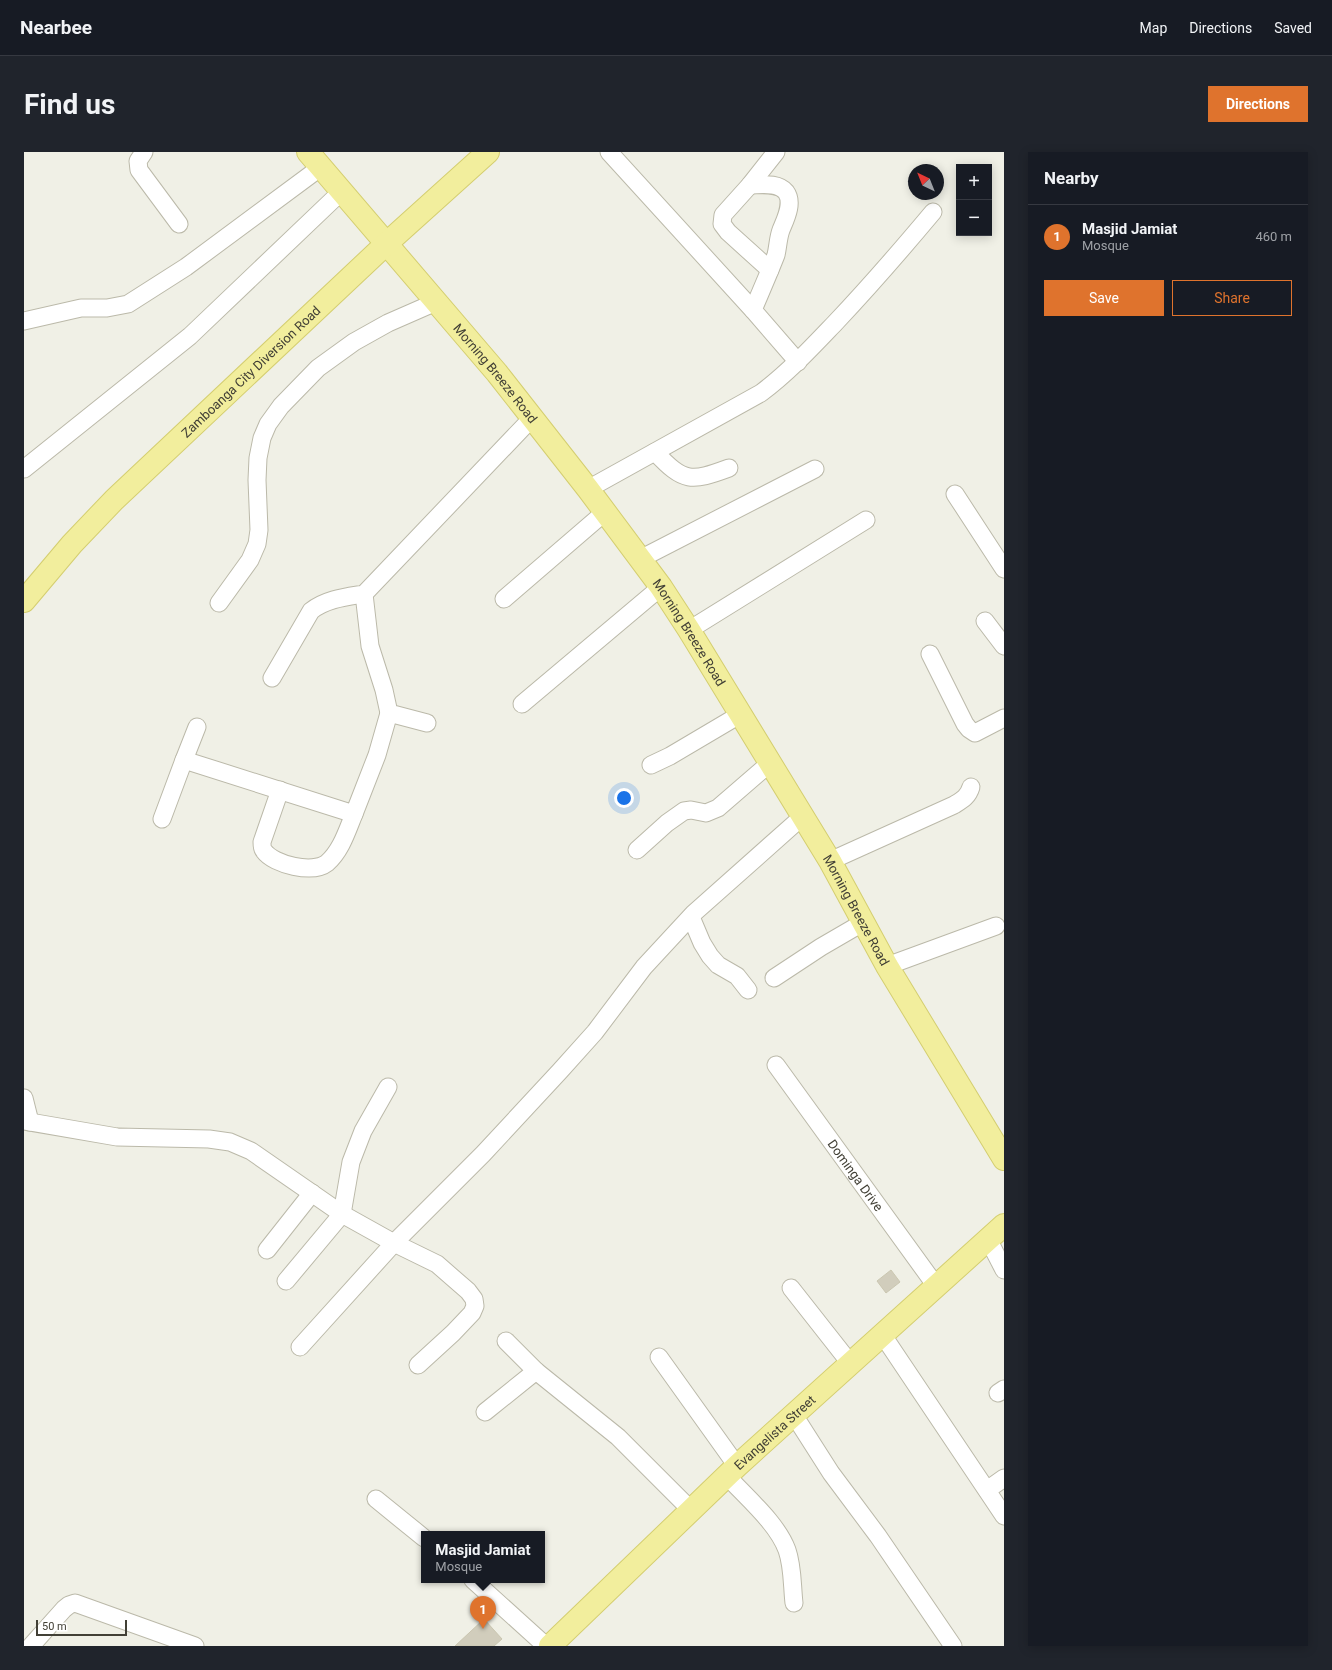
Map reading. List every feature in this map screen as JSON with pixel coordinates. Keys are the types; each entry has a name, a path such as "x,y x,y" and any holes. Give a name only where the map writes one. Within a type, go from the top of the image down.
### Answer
{"main road":[{"name":"Zamboanga City Diversion Road","path":"24,601 72,544 114,500 386,244 488,152"},
{"name":"Morning Breeze Road","path":"314,159 496,373 588,489 661,587 741,714 830,861 887,966 1004,1159"},
{"name":"Evangelista Street","path":"550,1646 732,1471 996,1232"}],"street":[{"path":"144,152 138,161 139,170 179,224"},
{"path":"609,152 753,310 798,362"},
{"path":"770,270 728,232 722,224 723,215 750,185 776,152"},
{"path":"24,321 81,308 108,308 128,304 186,268 314,159"},
{"path":"750,185 770,184 779,187 786,192 789,199 776,253 753,310"},
{"path":"24,469 190,336 342,191"},
{"path":"588,489 761,393 798,362 884,270 933,212"},
{"path":"219,603 250,560 257,544 259,530 257,480 258,458 262,438 268,424 281,406 318,368 354,342 388,323 436,302"},
{"path":"272,678 311,611 332,600 364,594 532,418"},
{"path":"655,452 673,471 689,478 709,476 729,468"},
{"path":"640,559 815,468"},
{"path":"955,494 1004,569"},
{"path":"504,599 605,512"},
{"path":"689,630 866,520"},
{"path":"522,704 661,587"},
{"path":"280,790 262,842 263,850 268,856 284,864 318,868 325,864 336,852 354,814 377,755 389,713 384,690 370,646 364,594"},
{"path":"985,621 1004,646"},
{"path":"930,654 965,724 972,732 975,733 1004,718"},
{"path":"389,713 426,724"},
{"path":"651,765 670,756 741,714"},
{"path":"162,819 197,727"},
{"path":"184,760 354,814"},
{"path":"638,850 667,822 684,811 691,810 706,813 718,808 770,763"},
{"path":"830,861 954,805 965,798 970,787"},
{"path":"300,1347 394,1243 483,1154 560,1071 595,1032 644,968 691,917 802,817"},
{"path":"691,917 702,943 710,956 718,965 737,976 748,990"},
{"path":"774,978 821,947 864,922"},
{"path":"887,966 996,926"},
{"name":"Dominga Drive","path":"776,1065 936,1286"},
{"path":"286,1281 342,1214 351,1162 363,1131 388,1087"},
{"path":"24,1098 27,1121 117,1137 209,1139 230,1142 251,1151 342,1214 394,1243 437,1264 464,1286 474,1299 475,1306 468,1319 418,1365"},
{"path":"267,1250 312,1194"},
{"path":"996,1232 1004,1270"},
{"path":"792,1288 850,1363"},
{"path":"882,1334 1004,1516"},
{"path":"506,1341 536,1370 618,1437 691,1510"},
{"path":"659,1357 732,1471 781,1538 787,1551 791,1569 794,1602"},
{"path":"485,1412 536,1370"},
{"path":"794,1415 831,1474 878,1536 953,1646"},
{"path":"987,1490 1004,1478"},
{"path":"376,1499 421,1536"},
{"path":"476,1583 546,1646"},
{"path":"31,1646 69,1604 75,1603 195,1646"}],"building":[{"path":"891,1270 900,1282 886,1293 877,1281"},
{"path":"484,1619 502,1639 494,1646 455,1646"}],"place":[{"name":"Masjid Jamiat","path":"483,1629"}]}
